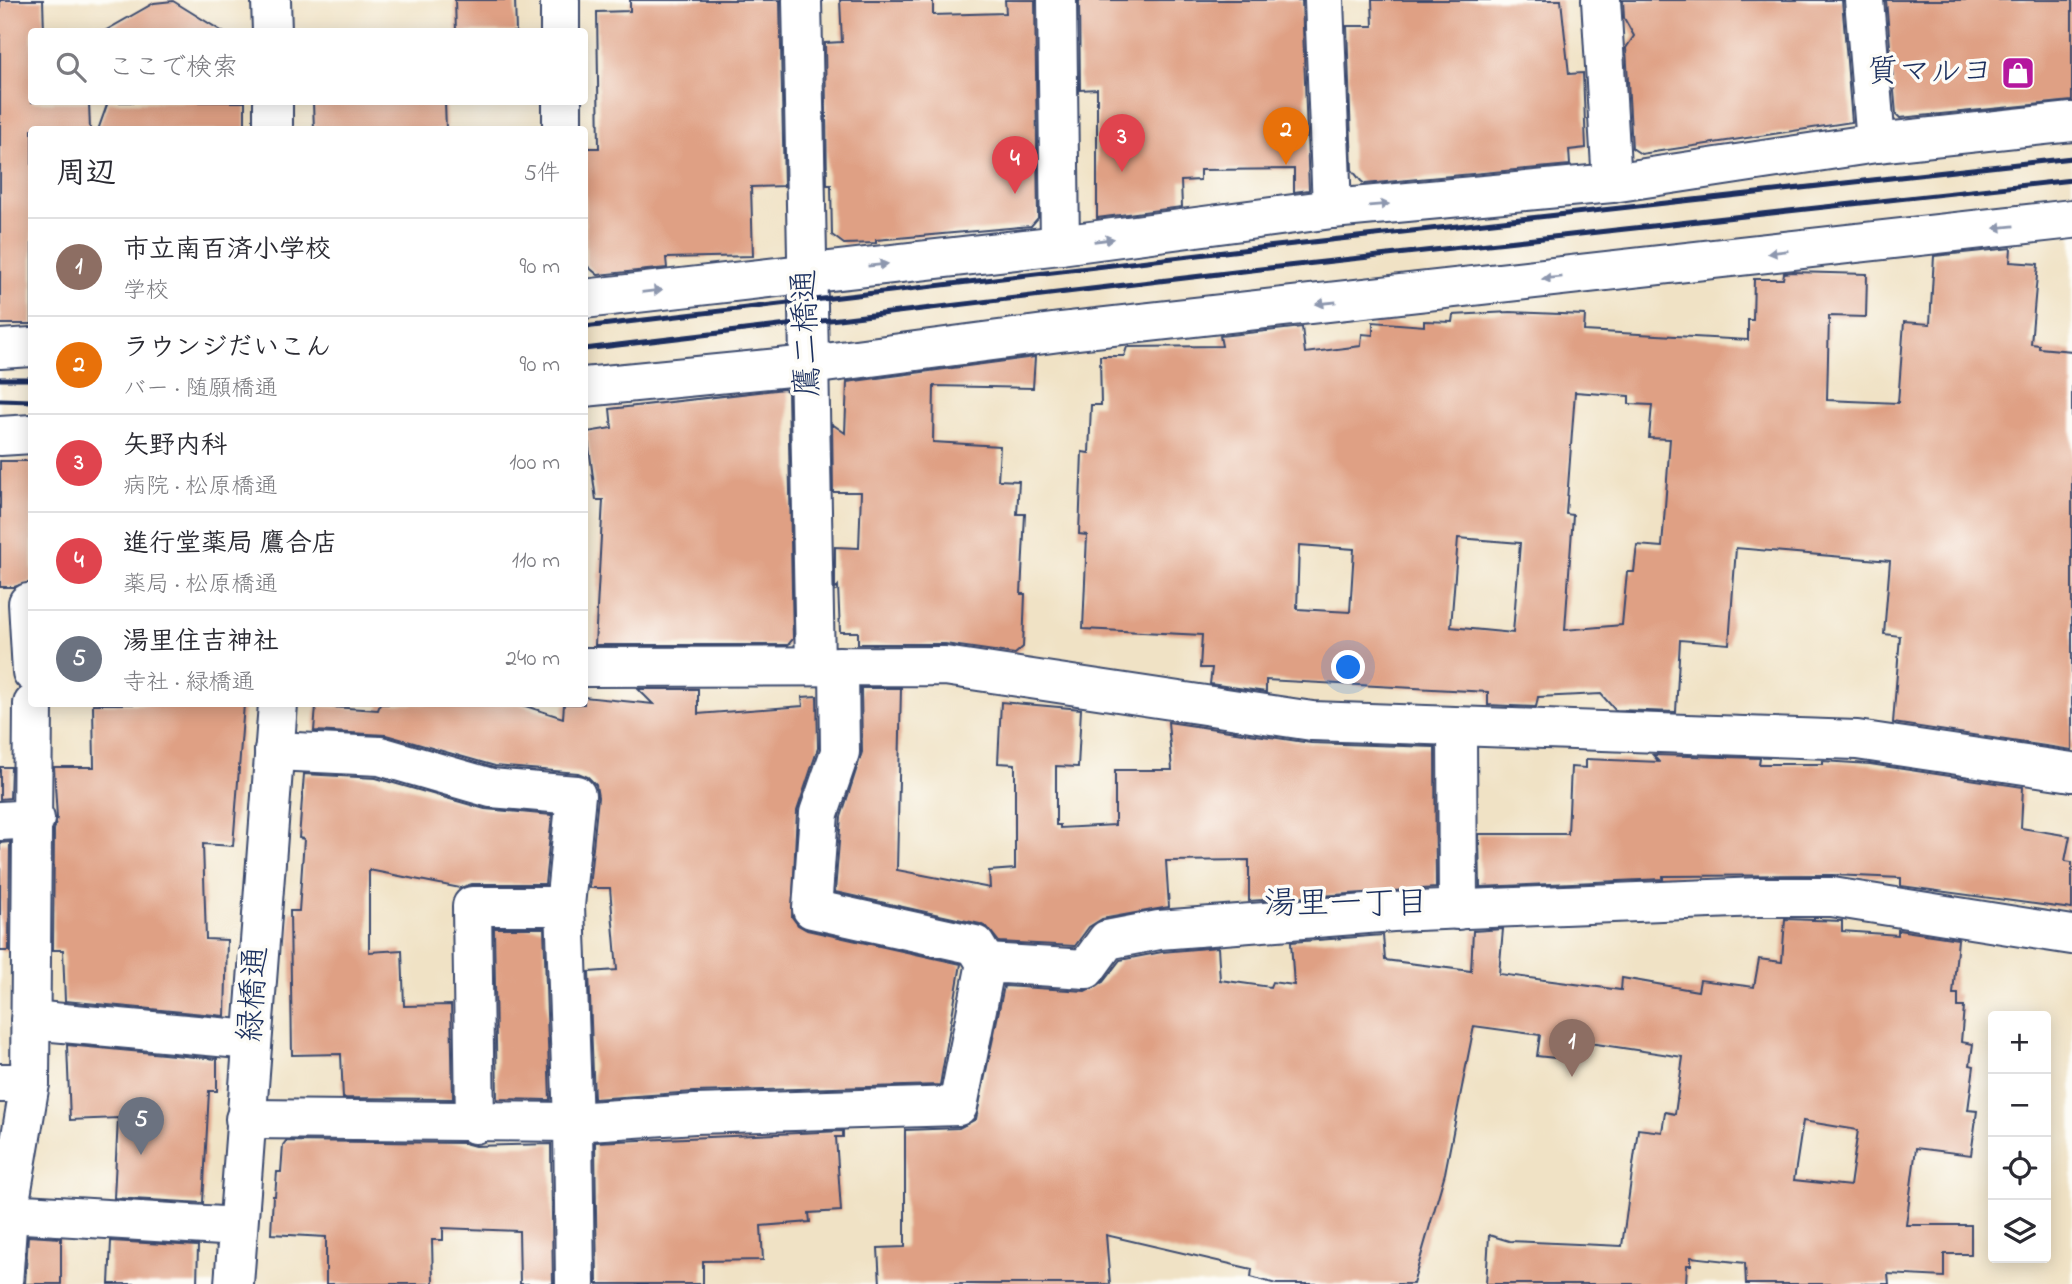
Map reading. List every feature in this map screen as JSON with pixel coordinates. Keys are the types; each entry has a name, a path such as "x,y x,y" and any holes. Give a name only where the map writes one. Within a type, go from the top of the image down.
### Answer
{"street":[{"path":"271,0 272,28"},
{"path":"559,0 560,28"},
{"name":"鷹二橋通","path":"802,0 805,273 827,666 840,752 819,813 813,909 975,945 986,963"},
{"path":"1057,0 1060,245"},
{"path":"1324,0 1332,209"},
{"path":"1601,0 1612,183"},
{"path":"1864,0 1876,143"},
{"path":"273,105 273,126"},
{"path":"562,105 562,126"},
{"path":"588,299 1060,245 1332,209 1612,183 1876,143 2072,122"},
{"path":"588,387 810,365 1060,332 2072,219"},
{"path":"0,349 28,347"},
{"path":"0,436 28,434"},
{"path":"20,603 28,649"},
{"path":"588,667 945,666 1312,721 1457,729 1857,740 2072,772"},
{"path":"3,1284 4,1213 15,1083 30,1020 17,820 33,707"},
{"name":"緑橋通","path":"234,1284 278,707"},
{"path":"1457,729 1458,909"},
{"path":"274,751 380,756 491,788 576,795 565,906 573,1122 575,1284"},
{"path":"245,1119 475,1124 958,1106 986,963 1086,969 1107,940 1158,930 1458,909 1759,897 1832,897 2072,935"},
{"path":"475,1124 472,906 565,906"},
{"path":"30,1020 252,1040"},
{"path":"4,1213 238,1227"}],"building":[{"path":"0,0 43,0 44,28 28,28 28,105 89,105 90,126 28,126 28,324 0,324"},
{"path":"455,0 515,0 516,28 456,28"},
{"path":"630,0 780,0 784,186 751,187 753,256 666,258 667,268 598,275 588,267 588,148 599,148 597,12 630,11"},
{"path":"840,0 933,0 933,15 1006,13 1005,0 1035,0 1038,218 1031,226 876,240 876,243 844,244 832,235 831,185 827,185 825,43 842,42"},
{"path":"1079,0 1302,0 1309,190 1294,192 1294,169 1200,170 1200,180 1181,181 1182,207 1097,218 1097,89 1080,90"},
{"path":"1372,0 1561,0 1569,74 1583,73 1586,148 1569,150 1570,165 1365,184 1352,170 1347,26 1373,26"},
{"path":"1623,0 1842,0 1852,122 1641,154 1632,148 1626,48 1634,36 1624,18"},
{"path":"1886,0 2072,0 2072,101 1900,118 1896,114"},
{"path":"173,1 217,28 110,28 154,3"},
{"path":"107,105 245,105 245,126 99,126"},
{"path":"313,105 445,105 446,126 314,126"},
{"path":"2011,248 2010,262 2038,264 2031,344 2039,345 2039,348 2072,351 2072,750 1893,723 1900,636 1884,634 1890,561 1736,548 1729,644 1680,640 1676,712 1615,710 1601,694 1538,697 1536,707 1488,705 1488,692 1266,680 1266,692 1210,684 1212,668 1200,668 1202,635 1083,629 1087,535 1079,534 1082,452 1089,453 1091,405 1101,405 1100,356 1124,356 1127,347 1222,346 1220,336 1302,327 1305,353 1361,346 1362,334 1373,335 1373,322 1424,326 1424,321 1452,322 1453,315 1510,312 1585,315 1584,331 1748,340 1748,320 1753,320 1754,279 1783,279 1784,273 1793,272 1867,274 1866,317 1829,316 1827,400 1898,403 1904,322 1930,324 1934,256","holes":["1575,392 1629,396 1629,404 1652,405 1649,438 1670,439 1662,547 1637,545 1634,572 1627,572 1622,625 1565,630 1573,515 1566,514","1458,538 1520,543 1513,633 1451,627","1299,545 1354,549 1350,612 1297,609"]},
{"path":"1035,357 1033,388 934,386 933,442 1000,446 998,480 1019,481 1017,514 1025,514 1021,594 1025,594 1023,647 1015,654 945,644 858,644 858,632 840,632 838,586 835,590 835,547 859,548 861,492 833,492 832,424 845,433 847,382"},
{"path":"784,389 788,392 793,639 788,645 595,645 603,500 596,500 588,432 612,428 610,409"},
{"path":"0,461 28,461 28,583 0,587"},
{"path":"861,688 901,688 897,870 990,888 989,871 1015,869 1015,764 998,763 1001,702 1081,709 1078,767 1056,766 1056,825 1060,825 1060,828 1115,825 1115,770 1172,770 1168,722 1311,743 1435,747 1436,888 1249,901 1249,860 1166,861 1169,907 1102,919 1089,927 1075,946 999,942 988,928 980,924 835,892 841,817 862,752"},
{"path":"638,689 698,689 698,714 803,706 802,697 817,696 818,748 797,811 792,917 798,925 807,930 961,964 940,1085 694,1092 594,1099 589,972 617,970 610,888 589,888 598,797 596,785 588,777 578,773 495,766 386,735 314,731 316,707 378,710 379,707 528,707 563,718 564,707 588,707 588,697 653,704"},
{"path":"93,707 244,707 233,846 203,844 206,939 227,940 225,1016 65,1001 63,950 53,950 54,830 57,818 54,767 94,767"},
{"path":"1653,755 1760,758 1759,764 1823,764 1823,761 1870,764 2023,787 2021,828 2070,836 2065,861 2072,862 2072,909 1901,886 1901,878 1832,875 1663,876 1663,879 1480,887 1479,834 1568,834 1571,767 1586,768 1586,759 1659,762"},
{"path":"0,767 11,767 10,798 0,799"},
{"path":"304,774 376,778 485,809 552,815 545,884 472,884 460,888 369,870 369,952 402,950 404,1006 451,1005 453,1099 343,1098 341,1054 292,1055 290,911 299,911 304,839 299,838"},
{"path":"10,842 9,951 0,951 0,843"},
{"path":"1785,919 1842,921 1842,931 1898,935 1898,930 1958,939 1953,994 1958,994 1958,1007 1964,1007 1961,1042 1973,1044 1970,1065 1974,1066 1968,1110 1977,1111 1971,1155 1916,1148 1906,1225 1971,1225 1971,1254 1944,1254 1944,1277 1888,1274 1889,1284 1746,1284 1745,1263 1691,1257 1691,1265 1687,1265 1686,1284 1486,1284 1489,1235 1509,1241 1622,1246 1638,1129 1662,1132 1665,1112 1675,1114 1683,1057 1576,1041 1574,1060 1537,1056 1540,1035 1474,1026 1445,1173 1413,1284 1276,1284 1251,1277 1252,1269 1106,1235 1110,1284 880,1284 878,1248 905,1247 905,1130 959,1128 976,1119 1004,986 1085,991 1103,982 1120,960 1162,952 1218,947 1220,980 1270,987 1272,982 1294,985 1291,942 1383,935 1385,960 1471,971 1473,931 1503,929 1499,974 1621,990 1622,978 1698,991 1700,980 1754,987 1759,959 1782,962","holes":["1803,1121 1858,1130 1850,1186 1794,1180"]},
{"path":"494,928 544,928 550,1100 497,1099"},
{"path":"67,1045 217,1059 217,1091 209,1091 203,1203 114,1198 118,1118 70,1120"},
{"path":"843,1131 843,1137 836,1137 841,1211 809,1213 810,1222 761,1226 763,1260 703,1261 703,1284 597,1284 595,1142"},
{"path":"286,1141 464,1143 475,1146 551,1144 553,1284 520,1284 519,1231 443,1228 443,1240 432,1240 433,1284 326,1284 326,1237 271,1234 273,1196 277,1172 281,1172 283,1145"},
{"path":"28,1236 61,1238 61,1284 25,1284"},
{"path":"111,1241 198,1246 197,1284 109,1284"}],"railway":[{"path":"588,327 1267,247 2072,158"},
{"path":"588,349 1269,268 2072,180"},
{"path":"0,379 28,379"},
{"path":"0,400 28,401"}],"place":[{"name":"質マルヨ","path":"2018,73"},
{"name":"ラウンジだいこん","path":"1286,165"},
{"name":"矢野内科","path":"1122,172"},
{"name":"進行堂薬局 鷹合店","path":"1015,194"},
{"name":"市立南百済小学校","path":"1572,1077"},
{"name":"湯里住吉神社","path":"141,1155"}],"district":[{"name":"湯里一丁目","path":"1346,905"}]}
